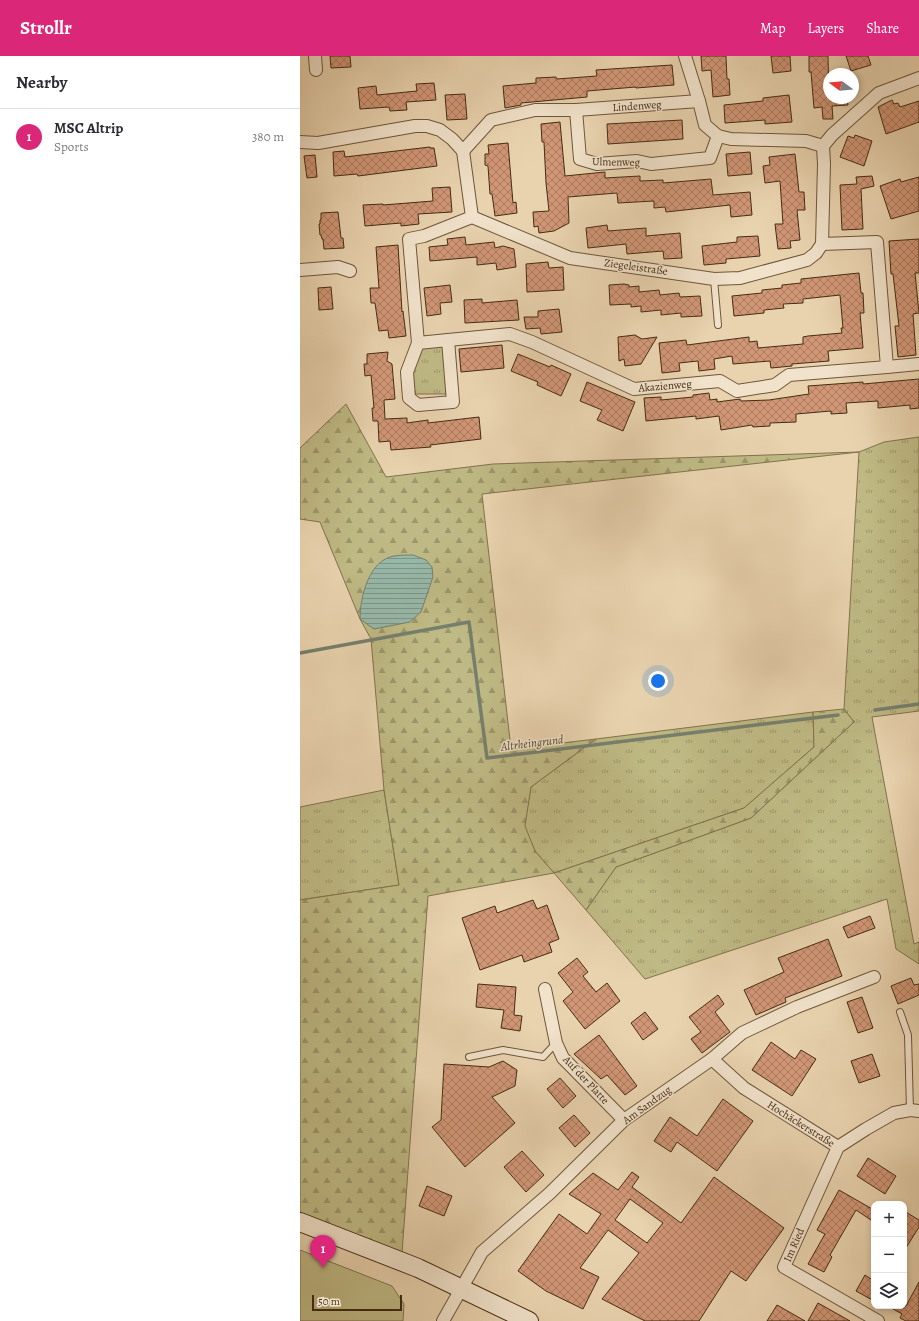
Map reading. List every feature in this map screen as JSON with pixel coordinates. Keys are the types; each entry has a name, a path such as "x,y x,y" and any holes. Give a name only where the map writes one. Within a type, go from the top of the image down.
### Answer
{"street":[{"path":"315,56 316,70"},
{"path":"685,56 705,125 718,136 731,139 806,141 824,146"},
{"path":"887,367 877,242 822,244 824,146 832,135 879,93 919,78"},
{"name":"Lindenweg","path":"576,110 699,101"},
{"path":"463,151 491,120 535,110 576,110"},
{"name":"Ulmenweg","path":"576,110 580,159 597,164 638,161 651,164 710,158 718,136"},
{"path":"300,142 318,143 415,126 427,126 440,130 452,139 463,151 472,217 424,236 409,239 418,343 407,372 409,398 418,405 453,402 448,340"},
{"name":"Ziegeleistraße","path":"472,217 570,258 714,279 740,278 807,260 816,254 822,244"},
{"path":"300,270 338,267 350,271"},
{"name":"Akazienweg","path":"418,343 510,334 532,342 634,389 720,381 737,391 776,385 789,375 919,364"},
{"name":"Am Sandzug","path":"443,1321 482,1252 550,1193 624,1120 712,1059 742,1033 798,1007 874,977"},
{"name":"Auf der Platte","path":"545,988 556,1043 563,1058 624,1120"},
{"name":"Hochäckerstraße","path":"712,1059 744,1088 838,1147 894,1113 914,1111"},
{"name":"Im Ried","path":"838,1147 784,1267 878,1321"},
{"path":"300,1222 418,1268 529,1321"}],"lane":[{"path":"714,279 718,325"},
{"path":"900,1012 908,1035 914,1111"},
{"path":"469,1057 503,1050 543,1057 556,1043"}],"green space":[{"path":"446,342 446,394 415,394 412,364 420,343"},
{"path":"346,404 386,477 493,464 859,452 482,494 511,749 596,739 531,787 525,826 535,851 554,873 428,896 402,1253 300,1216 300,900 399,885 384,790 371,639 360,619 320,522 300,519 300,448"},
{"path":"919,437 919,711 872,717 914,944 919,942 919,964 896,949 887,899 645,979 586,910 616,867 751,818 854,722 844,709 859,452 884,442"},
{"path":"844,709 854,722 751,818 616,867 586,910 554,873 744,808 814,747 813,712"},
{"path":"813,712 814,747 744,808 554,873 535,851 524,826 531,787 596,739"},
{"path":"384,790 399,885 300,900 300,807"},
{"path":"300,1250 392,1286 404,1304 403,1321 300,1321"}],"shaded area":[{"path":"413,555 426,560 432,567 433,577 421,612 410,622 374,629 360,619 360,610 364,590 372,572 378,564 385,559 394,556"}],"building":[{"path":"330,56 350,56 351,67 331,68"},
{"path":"701,56 726,56 727,79 729,79 730,95 713,97 711,70 702,71"},
{"path":"771,56 790,56 791,71 773,73"},
{"path":"809,56 828,56 828,68 823,68 823,104 848,105 832,106 833,119 823,119 822,107 814,108 811,72 809,72"},
{"path":"846,56 868,56 871,65 859,69 850,68"},
{"path":"672,65 674,85 587,91 587,97 521,103 521,105 505,108 503,86 536,83 536,78 556,77 557,79 597,76 596,70"},
{"path":"434,83 436,100 406,102 407,110 390,111 389,107 360,109 358,88 376,86 377,95 417,91 416,84"},
{"path":"465,94 467,119 447,120 445,95"},
{"path":"789,95 792,122 765,124 765,120 725,123 724,105 763,101 763,98"},
{"path":"892,100 894,104 898,103 900,107 919,101 919,122 886,134 878,107"},
{"path":"682,120 683,139 608,144 607,124"},
{"path":"560,122 565,176 605,172 605,178 640,176 640,181 663,180 663,183 711,179 713,195 750,192 752,215 731,217 730,205 666,212 665,207 654,208 654,201 618,203 617,193 568,197 569,223 554,231 539,233 538,226 534,227 533,212 549,211 544,142 542,142 541,124"},
{"path":"855,135 872,141 864,166 840,157 848,136 854,138"},
{"path":"508,143 513,203 516,202 517,213 495,216 492,194 490,194 488,166 485,165 485,154 489,154 488,145"},
{"path":"430,147 434,148 437,166 358,176 357,174 334,176 333,152 344,151 345,157"},
{"path":"750,152 752,174 728,176 726,154"},
{"path":"795,154 799,192 804,192 805,210 797,210 800,240 790,241 791,248 778,249 775,224 783,224 780,181 765,183 763,166 770,165 769,157"},
{"path":"315,155 317,177 307,178 304,156"},
{"path":"872,176 874,186 861,189 863,229 842,230 840,185 857,184 856,177"},
{"path":"919,177 919,211 891,219 880,186 900,179 901,182"},
{"path":"450,187 452,212 418,214 419,224 401,226 401,223 365,226 363,205 433,201 432,188"},
{"path":"338,212 341,238 343,238 344,248 324,249 319,224 321,220 321,213"},
{"path":"607,225 608,231 646,228 646,236 680,233 682,258 664,259 663,251 627,254 626,244 588,248 586,228"},
{"path":"758,236 760,256 726,259 726,263 704,265 702,246 737,242 737,237"},
{"path":"465,237 466,245 494,242 495,248 503,246 514,249 516,267 497,270 496,263 477,265 477,257 430,261 429,247 448,245 447,239"},
{"path":"919,239 919,273 915,273 919,313 913,314 916,355 898,357 895,326 899,326 893,274 891,274 889,241"},
{"path":"398,245 402,312 403,311 406,336 389,338 388,330 379,331 375,303 371,303 370,288 379,288 376,247"},
{"path":"548,262 549,268 563,267 564,290 527,292 526,264"},
{"path":"859,273 861,293 863,293 864,313 860,313 863,348 828,351 829,361 792,364 792,366 771,368 770,361 733,364 732,356 714,359 715,369 699,371 698,361 679,363 680,371 662,373 659,343 686,340 687,345 749,337 749,342 757,341 758,348 803,344 803,337 842,333 841,328 843,328 840,295 803,299 803,303 783,304 784,308 764,310 764,313 734,316 732,296 762,293 762,290 782,288 782,285 801,283 801,279"},
{"path":"450,285 452,302 440,303 441,314 427,316 424,288"},
{"path":"609,285 629,285 629,287 639,286 639,292 659,290 660,295 679,293 680,297 700,296 702,316 681,317 681,313 661,315 661,310 641,312 641,306 631,307 631,304 610,305"},
{"path":"331,287 333,309 319,310 318,288"},
{"path":"482,299 482,303 517,300 519,320 465,323 464,300"},
{"path":"559,309 562,332 541,334 540,328 526,329 524,317 538,317 538,311"},
{"path":"635,335 642,339 657,337 641,364 625,366 624,359 619,361 618,337"},
{"path":"502,345 504,368 461,372 459,349"},
{"path":"388,352 387,361 392,364 395,399 384,400 385,419 407,418 407,423 428,420 428,423 479,417 481,439 430,445 431,447 391,450 390,441 379,442 378,421 373,421 372,408 374,408 371,375 365,376 364,364 367,364 367,354"},
{"path":"518,354 550,367 551,365 571,374 561,396 537,385 538,382 511,371"},
{"path":"919,379 919,408 910,409 910,405 878,408 878,401 846,403 847,413 831,414 831,411 796,414 796,422 770,423 770,426 753,427 752,425 721,430 719,416 696,419 696,416 646,421 644,398 661,397 661,400 693,397 693,395 709,393 710,400 717,399 717,402 740,399 741,401 769,400 809,394 808,386 863,382 863,384"},
{"path":"587,382 635,402 623,431 597,420 602,410 580,401"},
{"path":"533,900 537,909 547,905 559,939 549,943 552,952 524,962 522,955 480,970 462,918 495,906 497,913"},
{"path":"870,916 875,928 848,938 843,927"},
{"path":"828,939 842,976 785,998 786,1002 756,1015 744,990 784,972 778,958"},
{"path":"577,958 588,972 583,976 596,992 607,983 620,1001 585,1029 563,1001 573,992 558,973"},
{"path":"911,978 914,985 919,984 919,995 898,1004 891,986"},
{"path":"478,984 516,987 514,1015 522,1016 520,1031 501,1028 504,1010 476,1007"},
{"path":"718,995 724,1004 715,1012 730,1032 702,1053 691,1039 701,1032 689,1017"},
{"path":"862,997 873,1028 858,1033 847,1002"},
{"path":"645,1012 658,1029 643,1040 631,1023"},
{"path":"599,1035 637,1086 625,1095 607,1075 601,1079 574,1054"},
{"path":"771,1042 795,1059 801,1050 816,1059 792,1096 752,1070"},
{"path":"872,1054 880,1076 859,1083 851,1061"},
{"path":"503,1061 517,1070 515,1086 492,1097 515,1123 465,1167 432,1127 441,1120 444,1064 489,1067"},
{"path":"560,1078 576,1096 563,1108 547,1089"},
{"path":"723,1099 753,1121 717,1171 677,1142 671,1152 654,1141 670,1117 697,1136"},
{"path":"574,1115 590,1133 575,1147 559,1128"},
{"path":"522,1151 544,1175 526,1192 504,1167"},
{"path":"868,1158 896,1176 885,1194 857,1176"},
{"path":"632,1172 639,1177 632,1187 681,1223 714,1177 784,1228 746,1281 731,1271 699,1321 645,1321 602,1299 639,1253 608,1230 580,1268 599,1277 583,1309 546,1291 518,1271 559,1214 587,1234 601,1214 569,1194 593,1173 618,1190","holes":["630,1199 663,1223 647,1243 615,1220"]},
{"path":"427,1186 452,1196 444,1216 419,1206"},
{"path":"839,1190 871,1208 871,1220 856,1210 830,1255 832,1257 824,1272 808,1264 825,1234 817,1230"},
{"path":"907,1213 919,1220 919,1227 907,1246"},
{"path":"865,1275 871,1279 871,1299 856,1291"},
{"path":"919,1282 919,1321 906,1321 900,1318 902,1314 893,1309 907,1309 907,1304"},
{"path":"818,1303 850,1321 808,1321"},
{"path":"777,1305 805,1321 767,1321"}],"waterway":[{"name":"Altrheingrund","path":"300,653 469,622 487,758 838,715"},
{"name":"Altrheingrund","path":"875,710 919,704"}],"place":[{"name":"MSC Altrip","path":"323,1268"}]}
